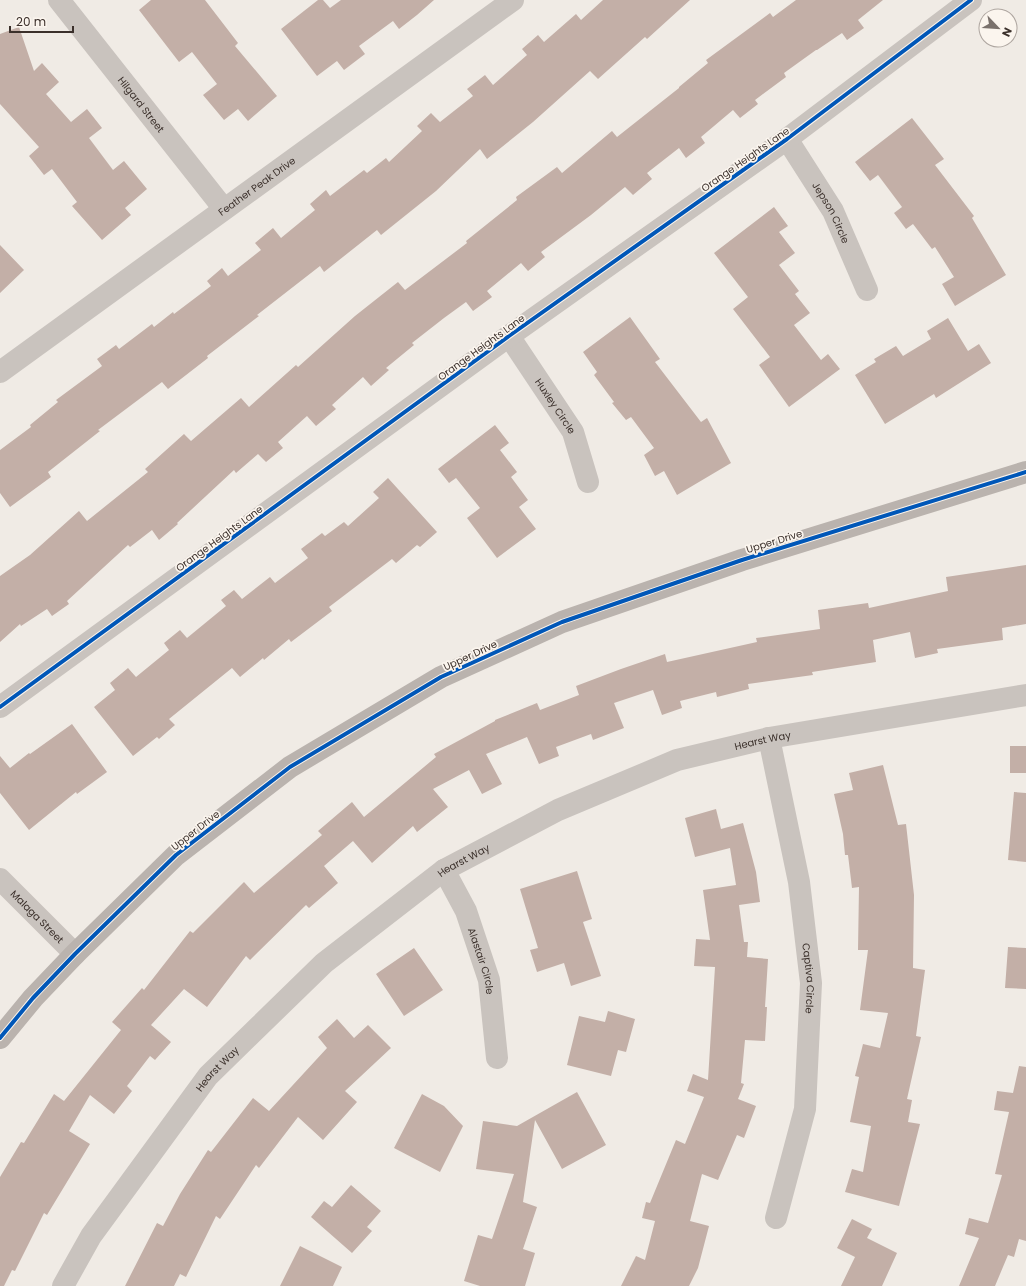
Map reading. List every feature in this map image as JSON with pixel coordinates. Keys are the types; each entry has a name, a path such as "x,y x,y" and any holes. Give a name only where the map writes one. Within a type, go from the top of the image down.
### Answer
{"main road":[{"name":"Upper Drive","path":"0,1038 33,998 75,954 176,855 290,767 441,677 562,622 742,560 1026,472"}],"street":[{"name":"Hilgard Street","path":"59,0 224,209"},
{"name":"Feather Peak Drive","path":"0,372 513,0"},
{"name":"Orange Heights Lane","path":"0,707 509,336 787,139 971,0"},
{"name":"Jepson Circle","path":"787,139 833,211 867,290"},
{"name":"Huxley Circle","path":"509,336 573,432 588,482"},
{"name":"Hearst Way","path":"63,1286 91,1236 208,1076 324,963 444,870 558,810 677,760 769,738 1026,695"},
{"name":"Captiva Circle","path":"769,738 799,882 811,983 805,1109 776,1218"},
{"name":"Alastair Circle","path":"444,870 466,911 488,980 496,1058"},
{"name":"Malaga Street","path":"0,879 75,954"}],"building":[{"path":"151,0 205,0 238,43 235,46 277,96 248,121 238,109 224,120 203,95 217,84 192,52 179,62 139,10"},
{"path":"318,0 323,0 330,8 341,0 434,0 399,29 393,21 359,46 365,54 344,70 337,61 317,76 281,29"},
{"path":"603,0 690,0 647,39 645,37 598,79 590,71 533,122 487,159 480,149 436,191 381,235 377,230 324,272 320,266 257,315 259,316 207,356 208,358 168,389 162,382 98,430 100,431 48,472 51,477 10,507 0,493 0,450 31,427 30,425 58,402 56,400 102,366 97,359 116,345 119,349 152,324 154,327 173,312 174,314 211,286 207,281 222,268 228,276 261,250 255,243 273,228 281,238 315,210 310,204 326,190 330,196 364,170 367,173 386,158 389,162 422,131 417,126 431,113 440,122 473,96 467,89 485,75 493,85 527,55 522,49 538,35 544,42 576,14 581,20"},
{"path":"796,0 883,0 858,20 864,28 847,40 842,33 784,73 786,77 755,100 758,104 740,118 733,110 701,137 705,143 686,158 679,148 647,173 652,179 633,195 625,187 591,215 541,252 545,257 528,271 521,263 487,291 492,297 473,311 466,302 444,318 412,343 414,345 386,368 389,370 371,386 363,377 332,405 336,409 316,426 307,416 278,442 283,448 266,462 258,454 236,473 234,470 177,523 178,524 159,540 152,530 130,547 128,545 67,601 69,604 52,616 47,609 21,626 20,624 0,642 0,576 30,555 79,511 87,521 148,472 145,469 184,434 191,441 241,398 249,407 296,365 298,367 355,316 398,282 405,290 467,243 466,241 517,200 516,197 557,167 562,173 612,131 617,137 708,63 706,60 770,13 773,17"},
{"path":"19,27 34,71 42,63 59,82 46,94 71,122 87,109 102,128 89,138 113,170 124,161 147,189 125,208 131,215 102,240 72,206 77,202 52,169 44,175 29,156 39,147 0,104 0,34"},
{"path":"912,118 944,159 935,165 974,216 972,218 1006,275 955,306 942,284 954,277 935,247 932,249 913,224 906,229 894,213 902,207 878,175 870,181 855,162"},
{"path":"774,207 788,226 779,232 795,253 779,265 799,291 795,294 810,313 794,325 821,360 828,354 840,369 789,407 759,365 770,357 733,309 748,297 714,253"},
{"path":"0,245 24,270 0,293"},
{"path":"630,317 660,359 655,362 701,422 707,418 731,463 677,495 664,471 655,476 644,455 654,448 631,417 626,420 612,403 614,402 594,375 597,372 583,352"},
{"path":"948,318 968,351 979,344 991,363 936,398 934,394 885,424 855,375 876,362 874,359 896,346 903,356 931,339 927,331"},
{"path":"495,425 509,443 500,450 517,472 511,477 528,500 519,507 536,529 497,558 467,518 480,508 456,478 449,483 438,469"},
{"path":"388,478 437,532 420,547 417,545 396,563 392,559 329,607 332,611 291,642 289,639 264,660 263,658 240,677 232,668 169,719 175,725 159,739 157,737 133,756 94,707 115,690 110,683 128,668 136,677 169,650 164,643 180,630 187,638 226,606 221,600 234,590 242,599 270,577 275,583 308,558 301,549 322,533 325,536 344,522 348,526 379,498 373,492"},
{"path":"1026,565 1026,624 1002,628 1003,640 937,649 938,653 915,658 910,632 873,640 876,662 812,672 813,675 748,684 749,689 717,697 716,692 680,701 682,708 662,715 653,690 614,703 624,728 593,740 591,734 556,747 559,756 539,764 527,737 486,754 502,784 482,794 469,770 433,789 448,807 417,832 413,826 372,863 353,841 324,866 338,883 309,908 306,905 250,960 246,956 207,1007 184,989 151,1025 171,1042 155,1060 150,1056 127,1086 132,1091 114,1114 90,1095 69,1131 90,1144 47,1215 44,1213 15,1271 12,1270 4,1286 0,1286 0,1177 21,1142 24,1143 54,1094 64,1101 121,1030 112,1022 142,988 144,990 190,931 193,933 244,882 254,893 322,835 318,831 352,802 364,817 436,757 434,754 495,720 537,703 540,710 579,695 576,686 621,669 665,654 667,662 757,642 756,638 820,629 818,610 868,603 869,608 948,591 946,577"},
{"path":"72,724 107,772 77,794 76,792 29,830 0,793 0,756 10,768 29,753 30,754"},
{"path":"1010,746 1026,746 1026,773 1010,773"},
{"path":"883,765 898,825 906,824 914,895 913,968 925,970 916,1036 921,1037 907,1099 912,1100 908,1122 920,1124 899,1206 845,1192 852,1169 863,1172 871,1126 850,1122 859,1077 855,1076 863,1044 880,1048 888,1013 860,1010 868,950 858,950 859,887 852,888 848,855 845,855 843,834 834,794 853,790 849,773"},
{"path":"1014,792 1026,793 1026,862 1008,860"},
{"path":"716,809 721,829 743,823 756,872 760,902 739,905 744,942 748,942 747,957 768,959 765,1007 767,1007 765,1041 745,1040 741,1083 744,1084 738,1099 756,1106 744,1138 737,1135 718,1180 702,1174 690,1221 709,1226 698,1268 689,1286 621,1286 636,1256 645,1260 655,1221 642,1218 646,1202 650,1203 676,1140 685,1144 704,1097 687,1091 693,1074 708,1080 715,967 694,966 696,939 710,940 703,890 736,885 730,848 695,857 685,818"},
{"path":"577,871 592,919 583,922 601,976 571,986 564,963 537,972 530,950 538,948 520,889"},
{"path":"1008,947 1026,948 1026,989 1005,988"},
{"path":"414,948 443,990 404,1016 376,974"},
{"path":"608,1011 635,1019 626,1052 618,1050 611,1076 567,1065 579,1016 605,1022"},
{"path":"337,1019 354,1038 368,1025 391,1048 345,1091 357,1102 323,1140 298,1117 259,1168 256,1165 220,1219 216,1216 186,1277 180,1274 174,1286 125,1286 157,1223 163,1226 180,1194 208,1150 211,1152 253,1098 269,1111 327,1048 318,1037"},
{"path":"1019,1066 1026,1067 1026,1241 1019,1239 1014,1257 1008,1255 995,1286 959,1286 979,1238 965,1234 969,1218 988,1223 1002,1175 995,1174 1009,1112 994,1110 997,1091 1013,1093"},
{"path":"577,1092 606,1145 562,1169 535,1120 523,1202 537,1207 523,1249 535,1253 525,1286 480,1286 464,1281 478,1235 492,1239 514,1174 476,1169 483,1121 517,1126"},
{"path":"422,1094 444,1106 463,1126 440,1172 394,1148"},
{"path":"351,1185 381,1211 367,1227 372,1231 352,1253 311,1217 324,1201 332,1207"},
{"path":"852,1219 872,1229 867,1238 897,1253 882,1286 841,1286 855,1257 837,1248"},
{"path":"300,1246 342,1267 333,1286 280,1286"}],"cycle path":[{"path":"0,707 509,336 787,139 971,0"},
{"path":"0,1038 33,998 75,954 176,855 290,767 441,677 562,622 742,560 1026,472"}]}
